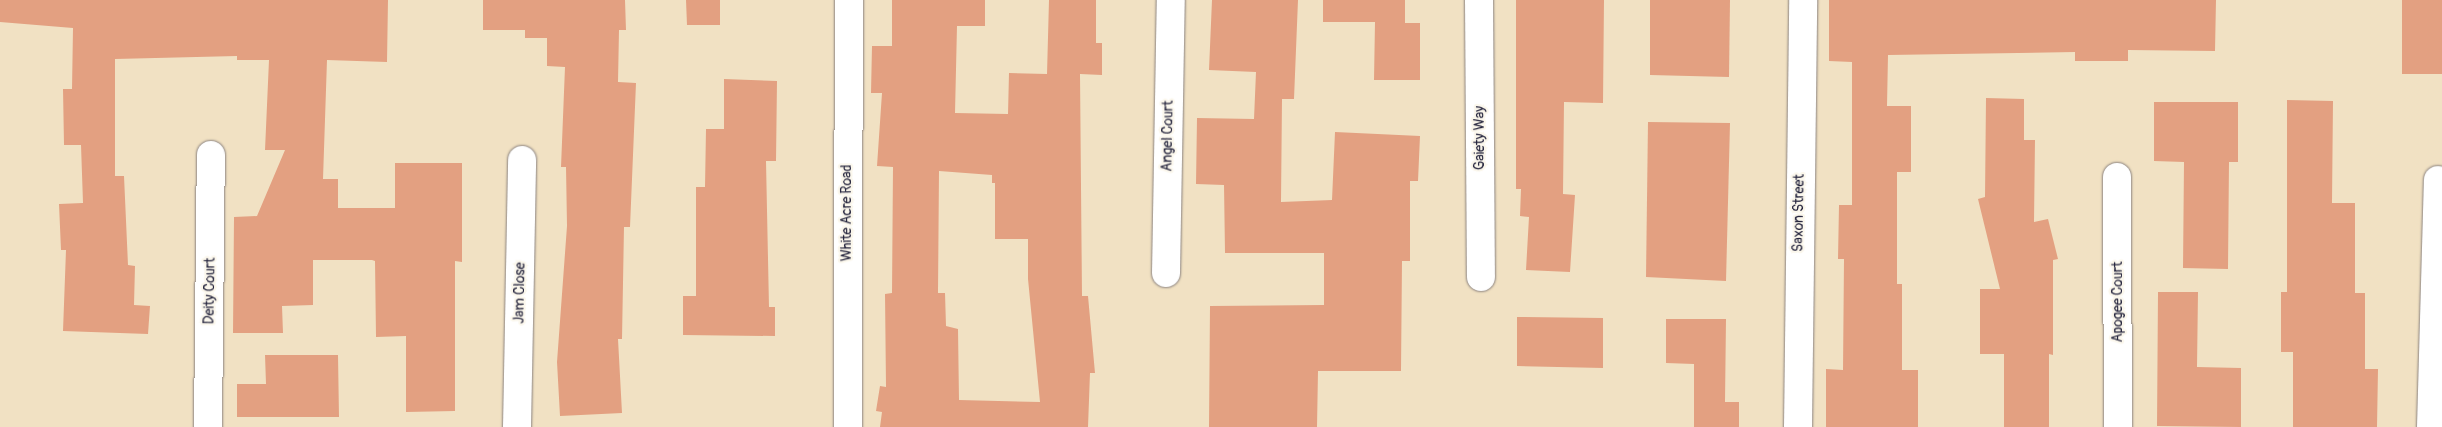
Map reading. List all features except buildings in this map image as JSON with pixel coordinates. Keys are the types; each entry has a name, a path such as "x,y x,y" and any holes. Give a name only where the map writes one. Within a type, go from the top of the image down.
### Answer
{"street":[{"name":"White Acre Road","path":"848,427 849,0"},
{"name":"Angel Court","path":"1166,273 1171,0"},
{"name":"Gaiety Way","path":"1478,0 1481,276"},
{"name":"Saxon Street","path":"1798,427 1803,0"},
{"name":"Deity Court","path":"208,427 212,155"},
{"name":"Jam Close","path":"518,427 522,160"},
{"name":"Apogee Court","path":"2118,177 2118,427"},
{"path":"2431,427 2438,180"}]}
